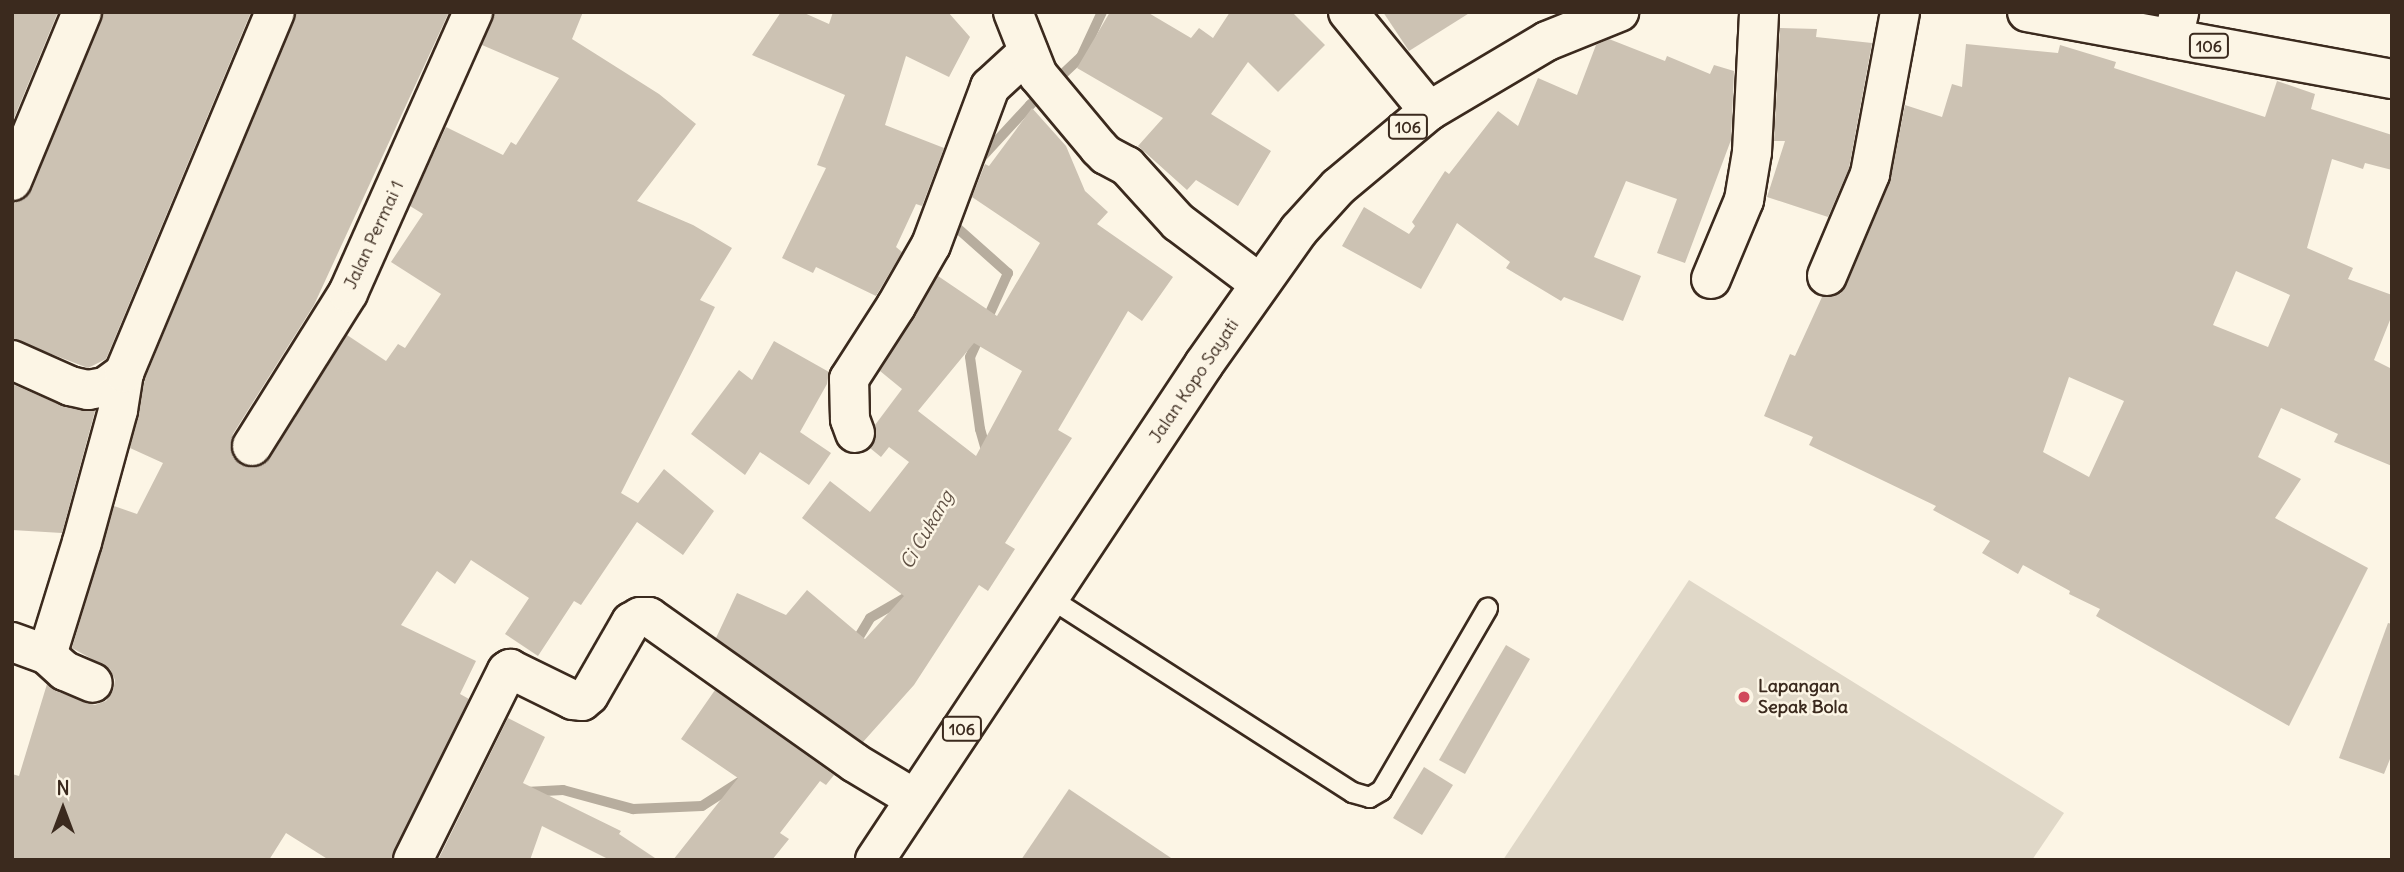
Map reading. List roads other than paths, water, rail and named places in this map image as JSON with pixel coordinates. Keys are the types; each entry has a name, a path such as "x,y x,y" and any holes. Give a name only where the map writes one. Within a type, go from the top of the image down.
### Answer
{"street":[{"path":"12,181 82,12"},
{"path":"93,683 65,671 30,649 85,531 118,410 124,373 275,12"},
{"name":"Jalan Permai 1","path":"252,446 348,293 473,12"},
{"path":"1013,12 1033,64 1076,122 1106,155 1113,179 1167,239 1252,293"},
{"path":"1348,12 1429,111"},
{"name":"Jalan Kopo Sayati","path":"875,860 1252,293 1299,230 1338,187 1429,111 1547,41 1619,12"},
{"path":"1711,279 1744,200 1752,152 1759,12"},
{"path":"1827,276 1870,174 1900,12"},
{"name":"106","path":"2027,12 2176,26 2392,79"},
{"path":"855,433 850,419 849,379 897,306 931,245 990,87 1033,64"},
{"path":"12,360 71,386 88,390 105,387 124,373"},
{"path":"413,860 507,671 510,669 573,700 582,701 589,695 631,622 640,617 649,617 805,727 915,799"}],"lane":[{"path":"1050,598 1352,792 1369,797 1381,790 1487,608"}],"waterway":[{"name":"Ci Cukang","path":"980,159 1030,105 1081,57 1102,12"},
{"name":"Ci Cukang","path":"958,217 955,226 1008,273 970,357 980,429 987,453"},
{"name":"Ci Cukang","path":"854,645 870,618 910,595"},
{"name":"Ci Cukang","path":"526,792 563,790 633,809 702,806 741,781"}],"place":[{"name":"Lapangan Sepak Bola","path":"1744,697"}]}
